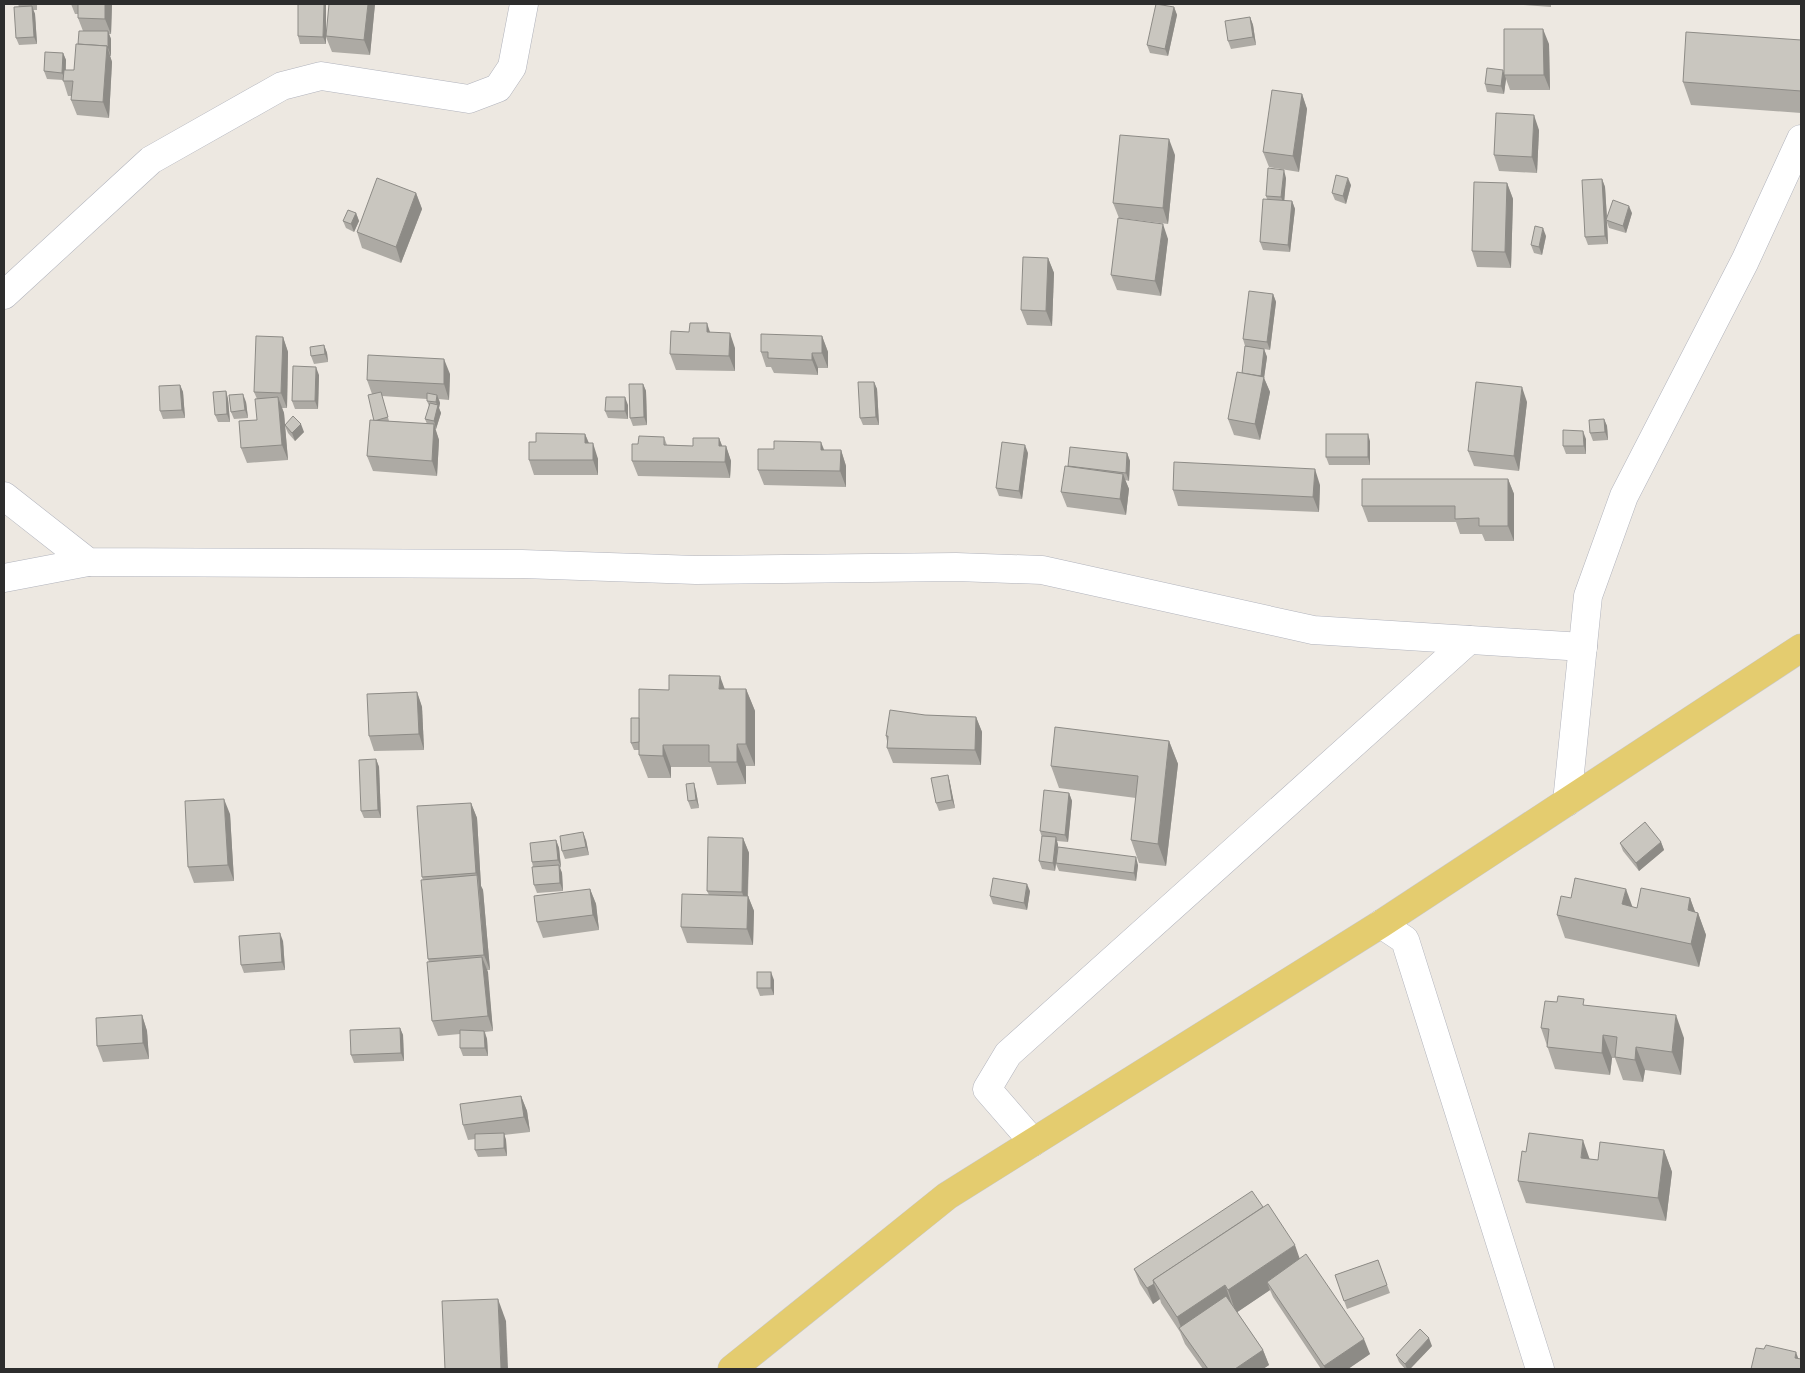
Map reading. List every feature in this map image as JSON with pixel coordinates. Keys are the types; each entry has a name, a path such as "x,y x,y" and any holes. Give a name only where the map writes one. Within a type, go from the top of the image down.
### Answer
{"main road":[{"path":"732,1369 947,1196 1381,924 1801,648"}],"street":[{"path":"4,295 151,160 282,86 321,76 470,99 498,88 512,67 524,4"},
{"path":"1567,802 1588,596 1624,496 1745,261 1801,139"},
{"path":"4,496 88,562"},
{"path":"4,578 88,562 522,564 696,570 956,567 1042,570 1313,630 1583,647"},
{"path":"1033,1142 987,1089 1008,1054 1469,640"},
{"path":"1381,924 1405,940 1540,1369"}],"building":[{"path":"78,4 105,4 105,19 78,18"},
{"path":"298,4 324,4 323,37 298,36"},
{"path":"329,4 368,4 364,40 326,36"},
{"path":"1156,4 1174,7 1165,49 1147,45"},
{"path":"32,6 34,37 16,38 14,7"},
{"path":"1250,17 1253,37 1228,41 1225,21"},
{"path":"1504,29 1543,29 1544,75 1504,75"},
{"path":"79,31 108,31 108,48 107,46 78,44"},
{"path":"1686,32 1801,40 1801,91 1683,82"},
{"path":"76,44 107,46 103,102 71,100 73,81 63,81 64,70 74,70"},
{"path":"45,52 63,53 62,73 44,71"},
{"path":"1487,68 1503,70 1501,86 1485,84"},
{"path":"1272,90 1302,94 1293,156 1263,152"},
{"path":"1496,113 1534,115 1532,157 1494,155"},
{"path":"1120,135 1169,139 1163,208 1113,203"},
{"path":"1268,168 1284,170 1281,197 1266,196"},
{"path":"1336,175 1348,178 1343,196 1332,193"},
{"path":"377,178 416,193 396,247 357,232"},
{"path":"1602,179 1605,236 1585,237 1582,180"},
{"path":"1474,182 1507,183 1505,252 1472,251"},
{"path":"1263,199 1292,201 1288,245 1260,242"},
{"path":"1613,200 1629,206 1623,226 1606,220"},
{"path":"348,210 356,213 351,224 343,221"},
{"path":"1118,218 1163,224 1155,281 1111,275"},
{"path":"1535,226 1543,228 1539,247 1531,245"},
{"path":"1023,257 1048,258 1046,311 1021,310"},
{"path":"1249,291 1273,294 1267,342 1243,339"},
{"path":"690,323 707,323 707,332 730,333 729,356 670,354 671,331 689,332"},
{"path":"761,334 822,336 822,353 812,353 812,360 768,358 768,352 761,352"},
{"path":"256,336 283,337 281,393 254,392"},
{"path":"324,345 325,354 311,356 310,347"},
{"path":"1245,346 1264,349 1261,376 1242,373"},
{"path":"368,355 444,359 444,384 367,380"},
{"path":"293,366 316,367 315,401 292,401"},
{"path":"1237,372 1264,377 1255,424 1228,419"},
{"path":"858,382 874,382 876,417 860,418"},
{"path":"1476,382 1522,387 1514,456 1468,451"},
{"path":"629,384 643,384 644,417 630,418"},
{"path":"180,385 182,410 160,411 159,386"},
{"path":"226,391 227,414 215,415 213,392"},
{"path":"381,392 388,417 374,421 368,395"},
{"path":"427,393 437,395 436,402 427,401"},
{"path":"243,394 245,410 231,412 229,395"},
{"path":"278,397 282,445 241,448 239,421 257,420 255,399"},
{"path":"606,397 625,397 625,411 605,411"},
{"path":"430,403 438,405 434,421 425,419"},
{"path":"293,416 301,424 292,433 285,425"},
{"path":"1604,419 1605,432 1590,433 1589,420"},
{"path":"370,420 434,424 432,461 367,456"},
{"path":"1563,430 1583,431 1584,446 1563,446"},
{"path":"536,433 585,434 585,443 593,443 593,460 529,460 529,442 536,442"},
{"path":"1326,434 1368,434 1368,457 1326,457"},
{"path":"639,436 664,437 664,445 693,446 693,438 719,438 719,446 726,446 725,462 632,461 632,444 638,444"},
{"path":"774,441 821,442 821,450 841,450 840,471 758,470 758,449 774,449"},
{"path":"1002,442 1025,445 1019,491 996,488"},
{"path":"1070,447 1127,453 1126,473 1068,466"},
{"path":"1174,462 1315,469 1313,497 1173,490"},
{"path":"1065,466 1123,474 1120,499 1061,492"},
{"path":"1362,479 1508,479 1508,526 1479,526 1479,518 1455,519 1455,506 1362,506"},
{"path":"669,675 720,676 719,689 746,689 746,744 737,744 737,762 709,762 709,745 663,745 663,756 639,755 639,689 669,690"},
{"path":"417,692 419,734 369,736 367,694"},
{"path":"890,710 925,715 976,717 975,750 887,748 888,736 886,736"},
{"path":"631,718 639,718 639,742 631,743"},
{"path":"1055,727 1169,741 1158,844 1131,840 1138,776 1051,766"},
{"path":"376,759 378,810 361,811 359,760"},
{"path":"948,775 952,800 936,803 931,778"},
{"path":"694,783 696,800 688,801 686,784"},
{"path":"1044,790 1069,793 1065,835 1040,831"},
{"path":"224,799 228,865 188,867 185,801"},
{"path":"471,803 476,873 422,877 417,806"},
{"path":"1645,822 1661,842 1636,863 1620,843"},
{"path":"583,832 586,847 562,851 560,836"},
{"path":"1042,836 1056,837 1053,863 1039,861"},
{"path":"708,837 743,838 742,892 707,891"},
{"path":"556,840 558,860 532,862 530,843"},
{"path":"1058,847 1136,857 1134,873 1056,863"},
{"path":"559,865 560,883 534,885 532,867"},
{"path":"477,875 484,955 428,959 421,880"},
{"path":"993,878 1027,884 1024,903 990,896"},
{"path":"1575,878 1626,889 1622,904 1637,908 1641,888 1690,898 1688,910 1698,913 1691,944 1557,915 1561,896 1571,898"},
{"path":"590,889 593,915 537,922 534,896"},
{"path":"682,894 748,896 747,929 681,927"},
{"path":"280,933 282,962 241,965 239,936"},
{"path":"482,957 488,1016 432,1021 427,962"},
{"path":"757,972 771,972 771,988 757,988"},
{"path":"1558,996 1584,999 1583,1005 1676,1015 1672,1052 1636,1047 1635,1060 1615,1057 1617,1037 1603,1035 1602,1053 1547,1047 1549,1029 1541,1028 1545,1001 1557,1002"},
{"path":"142,1015 143,1043 97,1046 96,1018"},
{"path":"400,1028 401,1053 351,1055 350,1030"},
{"path":"460,1030 484,1031 485,1048 460,1048"},
{"path":"521,1096 524,1117 463,1125 460,1104"},
{"path":"504,1133 504,1148 475,1150 475,1134"},
{"path":"1529,1133 1583,1140 1581,1158 1598,1160 1600,1142 1664,1150 1658,1198 1518,1181 1522,1151 1526,1152"},
{"path":"1252,1191 1263,1207 1153,1280 1154,1284 1147,1288 1134,1269"},
{"path":"1268,1204 1295,1245 1228,1290 1225,1285 1177,1317 1153,1280"},
{"path":"1306,1254 1364,1339 1324,1366 1267,1282"},
{"path":"1378,1260 1387,1285 1344,1301 1335,1275"},
{"path":"1226,1296 1263,1350 1235,1369 1208,1369 1179,1328"},
{"path":"498,1299 501,1369 445,1369 442,1301"},
{"path":"1420,1329 1429,1338 1405,1364 1396,1355"},
{"path":"1766,1345 1796,1352 1795,1358 1801,1359 1801,1369 1751,1369 1756,1348 1764,1349"}]}
